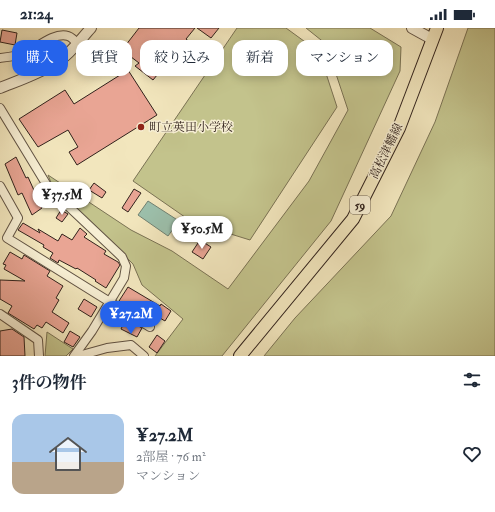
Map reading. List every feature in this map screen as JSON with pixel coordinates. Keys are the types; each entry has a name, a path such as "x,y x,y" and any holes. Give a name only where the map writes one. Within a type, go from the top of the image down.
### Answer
{"main road":[{"name":"高松津幡線","path":"240,356 353,219 398,128 435,33"}],"street":[{"path":"80,40 91,28"},
{"path":"412,28 435,33"},
{"path":"0,58 26,52 45,41 62,35 69,36 76,43"},
{"path":"0,88 34,74 60,60 76,45"},
{"path":"0,108 48,187 122,256 126,266 124,278 92,331 74,356"},
{"path":"0,186 18,218 4,238 150,327"},
{"path":"0,314 38,340 39,356"},
{"path":"78,356 107,348 131,344 144,356"}],"green space":[{"path":"237,28 286,28 302,40 296,40 296,76 327,76 337,107 250,240 192,222 133,181 204,76 224,76 224,47"},
{"path":"306,28 370,28 390,40 321,40"},
{"path":"468,28 495,28 495,356 264,356 295,318 391,216 435,122"},
{"path":"393,42 401,47 400,71 331,221 222,356 155,356 183,319 142,285 133,264 52,185 48,175 131,230 172,251 228,289 309,181 348,110 337,76 393,76"},
{"path":"47,332 73,349 66,356 45,356"}],"shaded area":[{"path":"148,201 179,221 168,236 138,215"}],"building":[{"path":"139,28 195,28 186,39 187,40 140,40 140,70 135,66 139,63 132,58 132,40 130,40"},
{"path":"197,28 219,28 211,38"},
{"path":"2,30 17,33 16,40 12,40 12,44 0,42"},
{"path":"118,76 132,76 157,115 77,165 69,152 78,147 68,130 38,147 19,119 65,90 74,104"},
{"path":"148,76 156,76 153,80"},
{"path":"16,157 26,178 28,177 42,208 32,215 22,193 18,195 5,164"},
{"path":"94,183 106,192 102,198 89,190"},
{"path":"134,189 141,193 128,212 122,208"},
{"path":"61,210 68,214 62,222 56,218"},
{"path":"23,223 40,233 38,229 58,241 62,234 72,240 80,228 87,234 84,237 106,251 104,254 118,262 120,265 106,288 77,268 76,269 59,260 58,263 50,258 53,253 43,247 44,245 18,230"},
{"path":"200,240 211,247 203,259 192,252"},
{"path":"10,252 22,259 24,255 50,271 47,276 63,286 56,298 59,300 52,312 69,323 63,333 46,322 42,328 37,325 34,329 8,313 12,306 0,299 0,280 25,281 4,269 6,265 3,264"},
{"path":"128,287 160,306 161,304 171,311 165,321 132,304 130,308 119,301"},
{"path":"84,299 97,307 91,317 78,309"},
{"path":"126,319 142,328 137,337 121,329"},
{"path":"12,329 24,337 25,356 0,356 0,331"},
{"path":"70,331 80,337 73,347 64,342"},
{"path":"157,335 165,341 157,353 149,347"}],"place":[{"name":"町立英田小学校","path":"141,127"}]}
